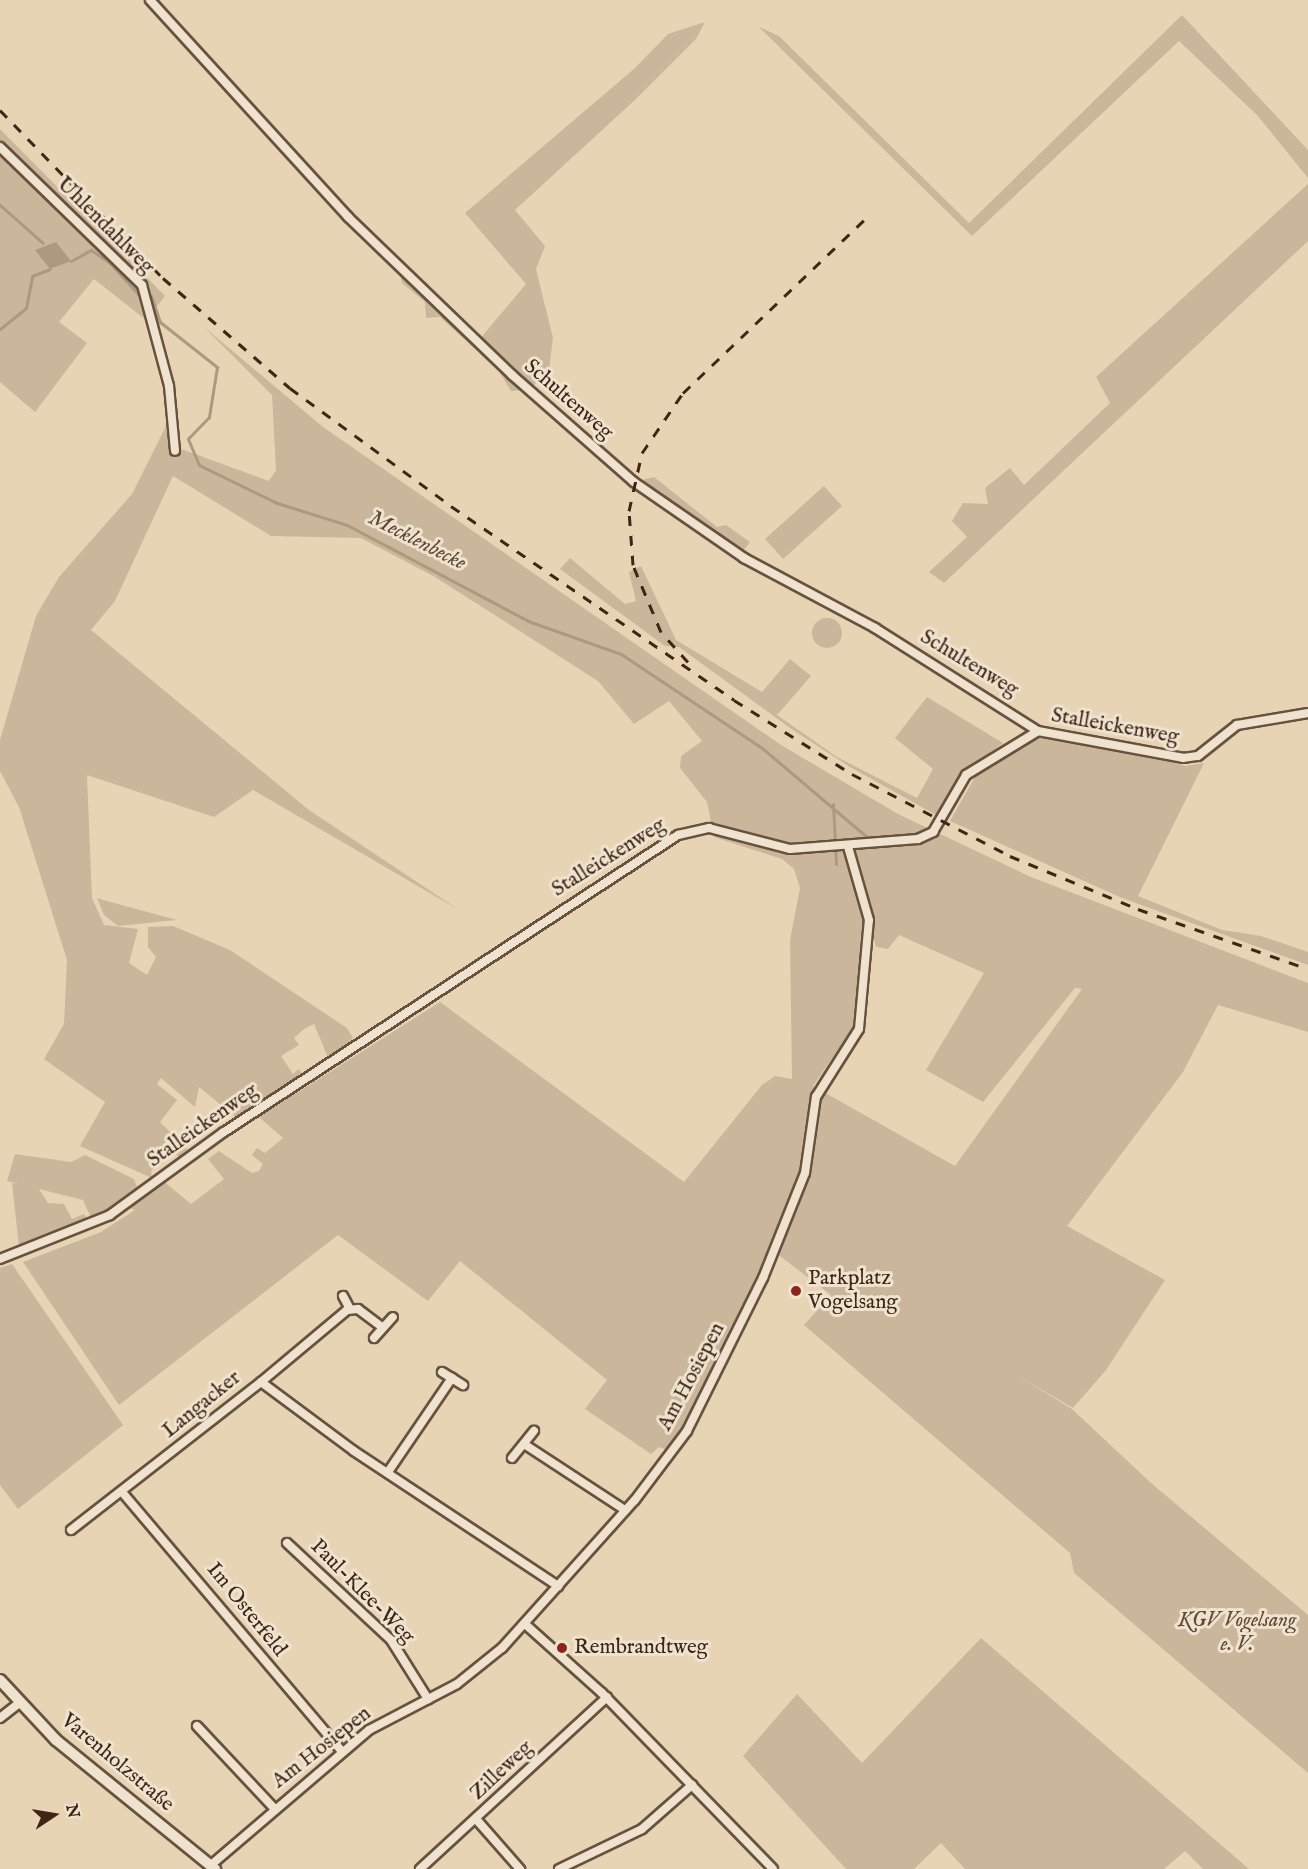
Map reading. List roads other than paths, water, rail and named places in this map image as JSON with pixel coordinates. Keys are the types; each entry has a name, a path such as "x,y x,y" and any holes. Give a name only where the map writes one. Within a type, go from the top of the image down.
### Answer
{"street":[{"name":"Schultenweg","path":"150,0 357,225 512,375 634,482 744,558 876,628 1038,731"},
{"name":"Uhlendahlweg","path":"0,147 135,275 146,296 171,396 175,451"},
{"name":"Stalleickenweg","path":"0,1259 110,1215 232,1127 678,835 709,828 790,849 844,847 929,836 966,775 1038,731 1183,758 1198,756 1237,725 1308,713"},
{"name":"Am Hosiepen","path":"213,1867 274,1808 342,1751 474,1673 525,1624 625,1510 687,1431 736,1336 810,1161 816,1096 859,1029 869,921 844,847"},
{"path":"343,1296 350,1309 383,1328"},
{"path":"261,1382 350,1309"},
{"path":"374,1338 393,1317"},
{"path":"442,1372 463,1385"},
{"path":"388,1472 452,1378"},
{"name":"Langacker","path":"71,1530 261,1382 388,1472 558,1586"},
{"path":"512,1458 534,1431"},
{"path":"524,1444 625,1510"},
{"name":"Im Osterfeld","path":"122,1492 342,1751"},
{"name":"Paul-Klee-Weg","path":"287,1543 391,1640 428,1700"},
{"path":"525,1624 607,1697 773,1869"},
{"name":"Varenholzstraße","path":"0,1680 68,1750 213,1867"},
{"name":"Zilleweg","path":"420,1869 607,1697"},
{"path":"0,1718 19,1702"},
{"name":"Am Hosiepen","path":"197,1726 274,1808"},
{"path":"559,1869 642,1830 692,1785"},
{"path":"476,1819 520,1869"}],"waterway":[{"path":"0,205 43,243"},
{"name":"Mecklenbecke","path":"71,261 91,250 109,262 138,294 151,296 160,322 217,367 209,417 188,439 199,465 277,503 347,525 528,621 621,654 762,748 867,837"},
{"path":"0,329 26,308 32,276 50,269"},
{"path":"833,804 836,864"}],"railway":[{"path":"0,110 163,278 290,388 451,506 734,700 852,774 1010,856 1138,909 1308,969"},
{"path":"688,662 661,632 633,565 629,511 642,453 683,393 867,217"}],"place":[{"name":"Parkplatz Vogelsang","path":"796,1291"},
{"name":"Rembrandtweg","path":"562,1648"}],"park label":[{"name":"KGV Vogelsang e. V.","path":"1237,1633"}]}
